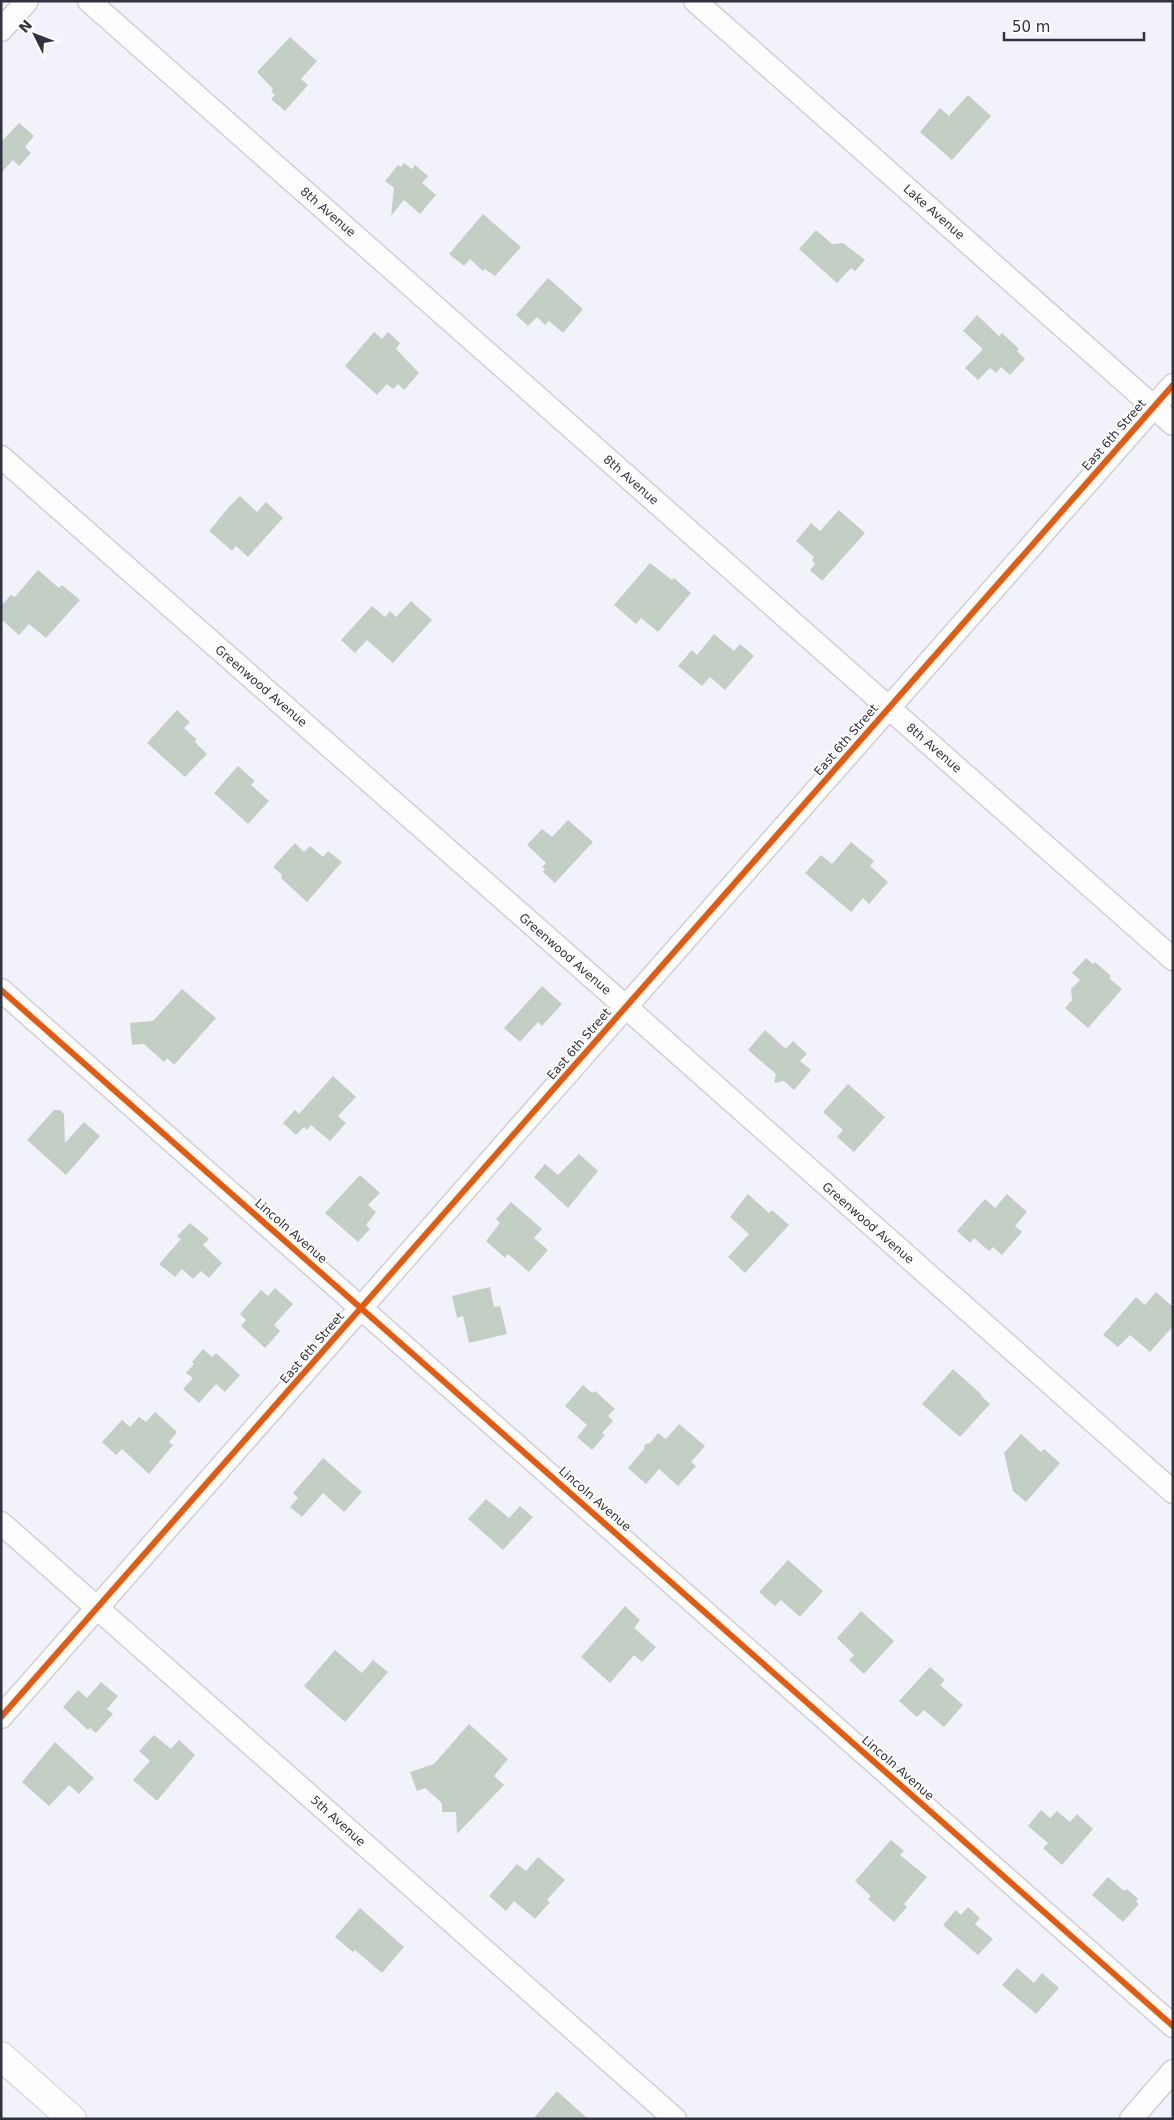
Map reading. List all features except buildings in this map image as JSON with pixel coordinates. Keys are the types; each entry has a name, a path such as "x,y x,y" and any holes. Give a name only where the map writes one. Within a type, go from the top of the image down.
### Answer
{"street":[{"path":"1,30 27,1"},
{"name":"8th Avenue","path":"89,1 1173,959"},
{"name":"Lake Avenue","path":"695,1 1173,424"},
{"name":"East 6th Street","path":"1,1717 1173,385"},
{"name":"Greenwood Avenue","path":"1,457 1173,1492"},
{"name":"Lincoln Avenue","path":"1,990 1173,2026"},
{"name":"5th Avenue","path":"1,1523 675,2119"},
{"path":"1,2056 72,2119"},
{"path":"1131,2119 1173,2071"}],"cycle path":[{"path":"1,1717 1173,385"},
{"path":"1,990 1173,2026"}]}
